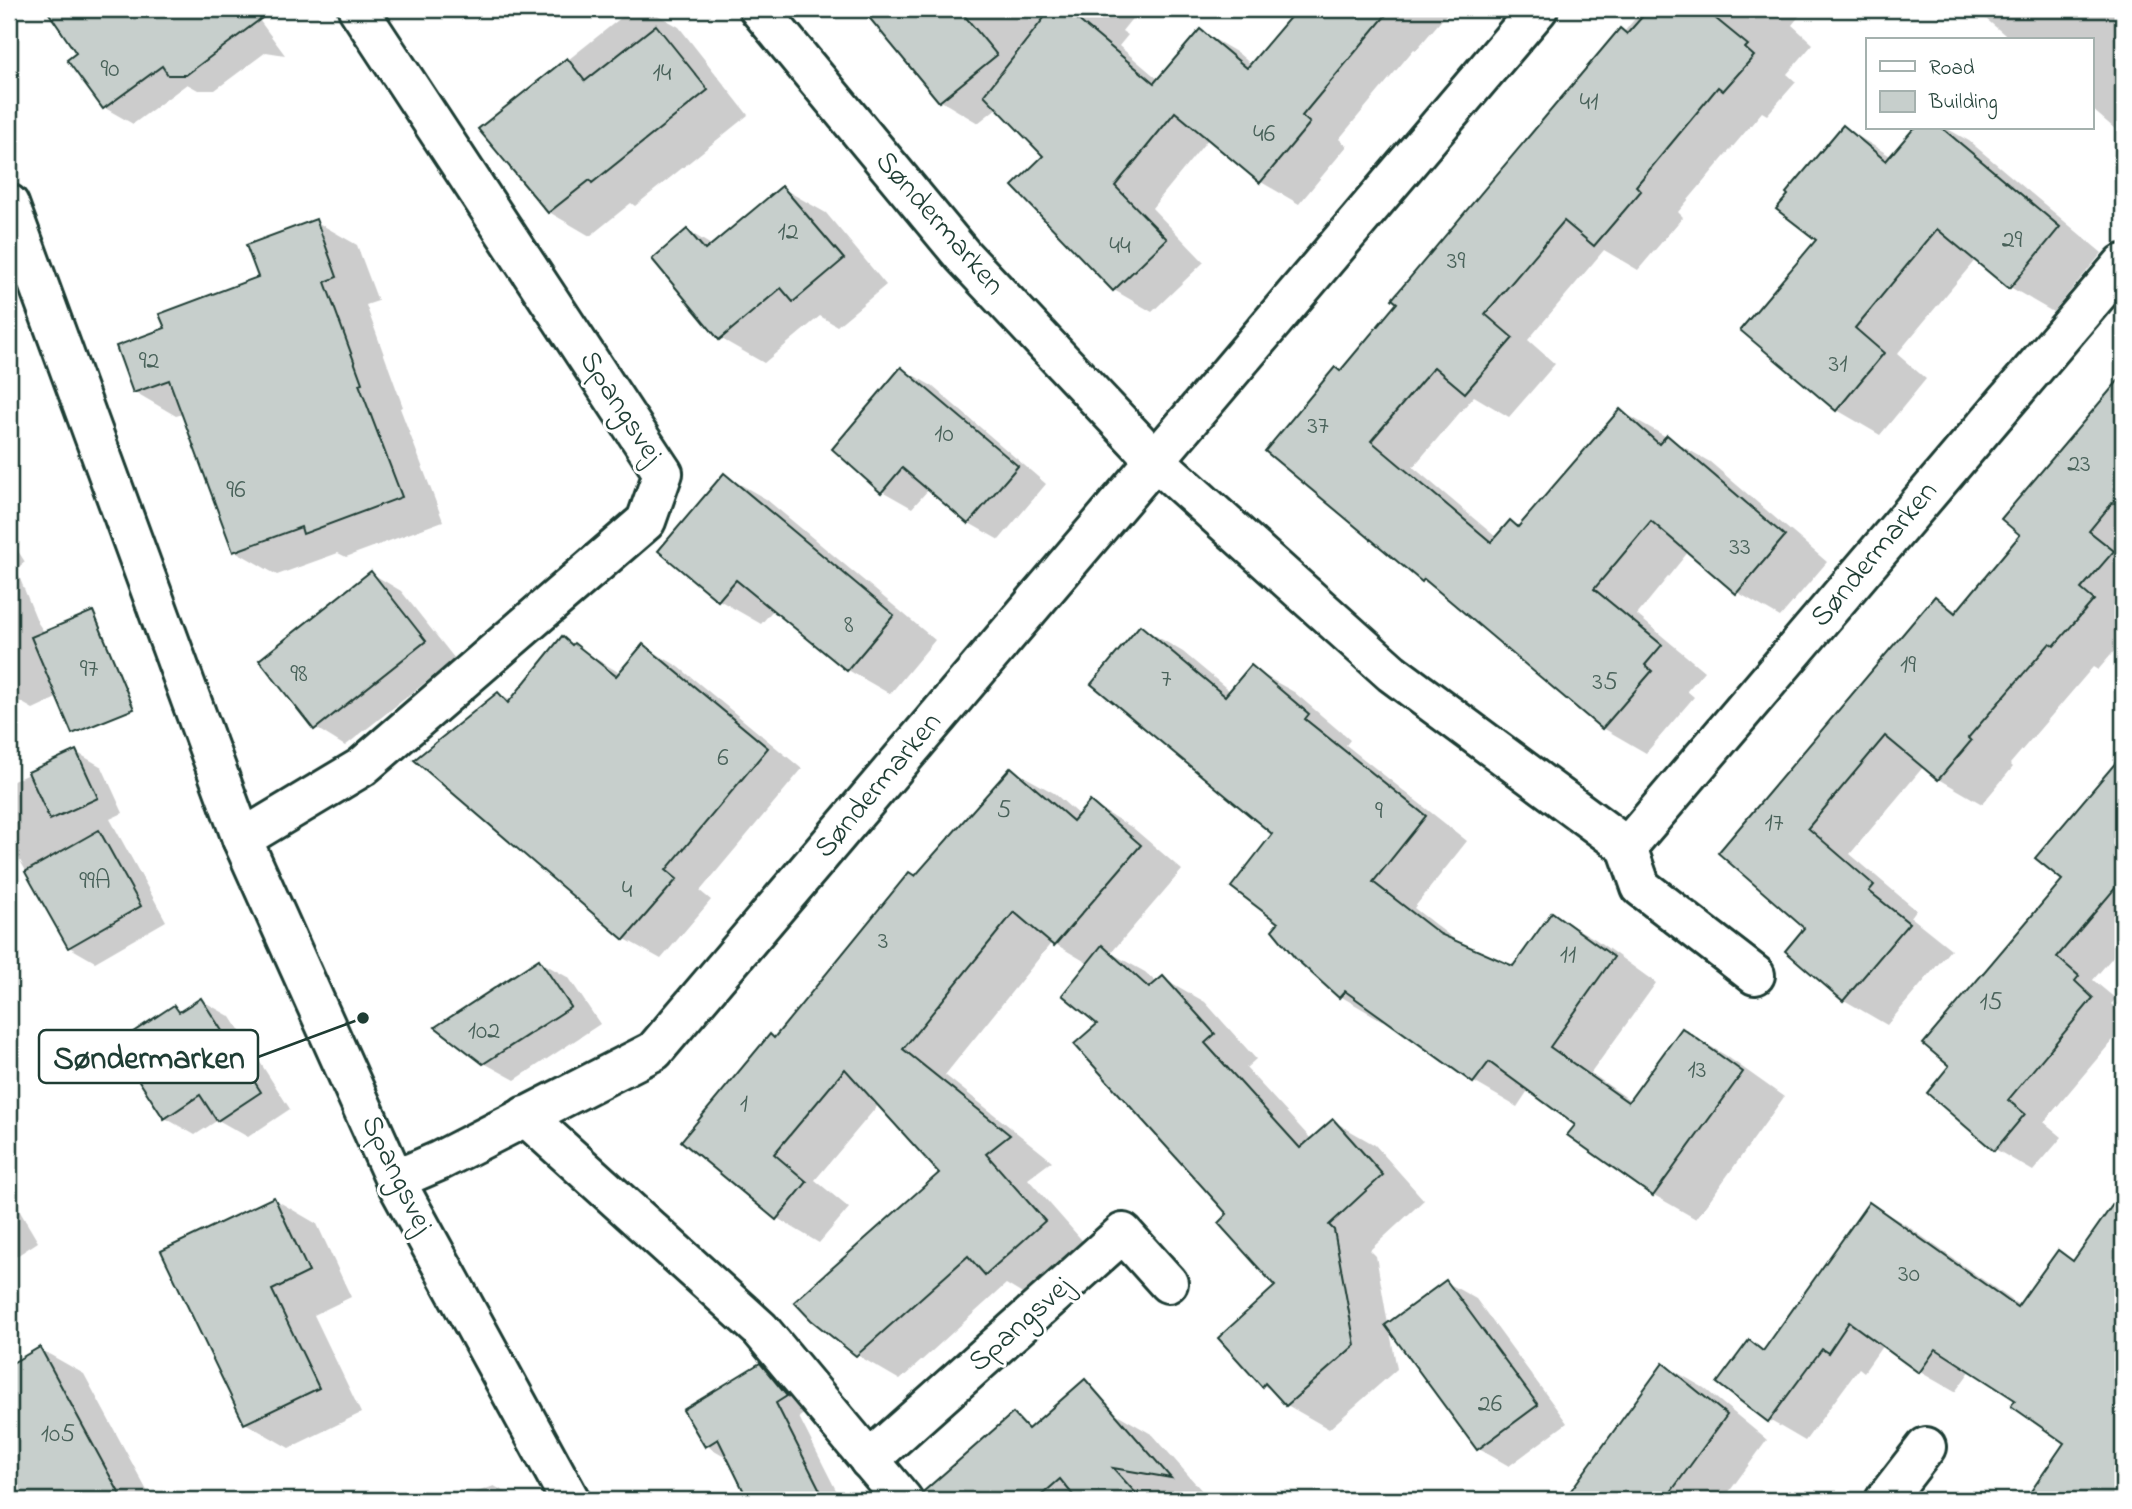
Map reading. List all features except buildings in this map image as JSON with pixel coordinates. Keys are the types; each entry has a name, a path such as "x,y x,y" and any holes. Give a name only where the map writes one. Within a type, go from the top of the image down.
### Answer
{"street":[{"name":"Spangsvej","path":"242,839 362,767 646,522 663,473 358,9"},
{"name":"Søndermarken","path":"759,9 963,256 1156,461 1392,673 1627,847 2123,264"},
{"name":"Søndermarken","path":"395,1180 439,1161 654,1051 1538,9"},
{"name":"Spangsvej","path":"9,204 242,839 395,1180 570,1500"},
{"path":"1627,847 1641,887 1755,975"},
{"path":"525,1115 760,1329 903,1500"},
{"name":"Spangsvej","path":"869,1460 1123,1233 1168,1283"},
{"path":"1885,1500 1926,1447"}],"place":[{"name":"Søndermarken","path":"363,1018"}]}
